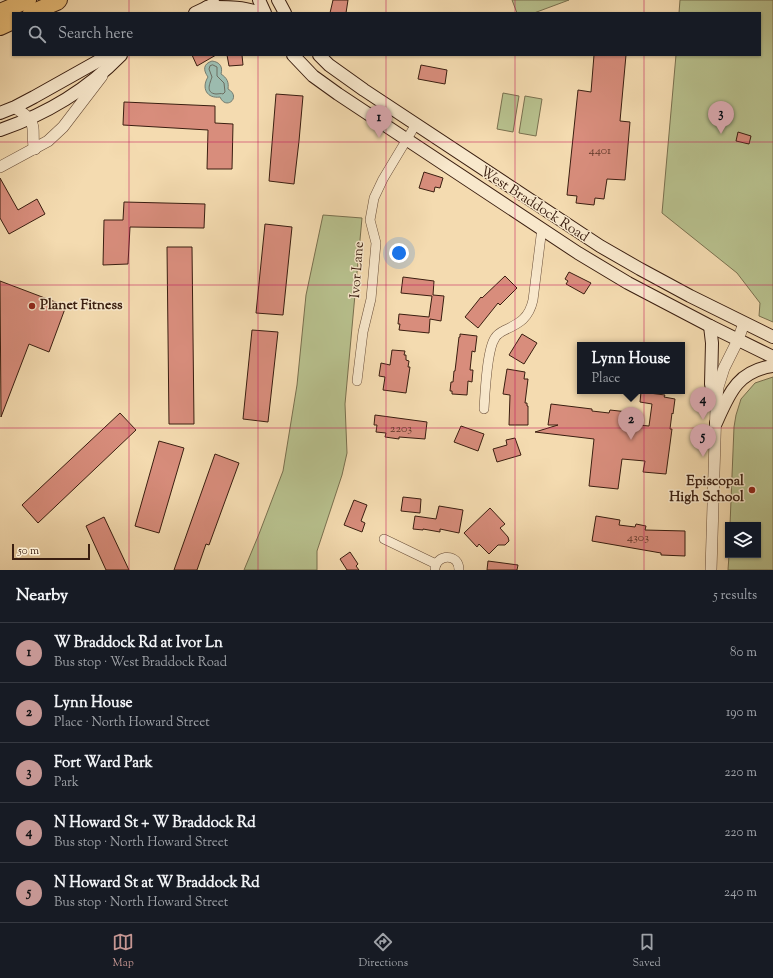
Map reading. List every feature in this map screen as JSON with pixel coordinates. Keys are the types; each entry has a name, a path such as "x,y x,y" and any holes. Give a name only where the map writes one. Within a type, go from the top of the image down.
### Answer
{"highway":[{"path":"0,12 28,0"},
{"path":"33,12 59,0"},
{"path":"0,27 12,21"}],"main road":[{"path":"197,12 220,0"},
{"path":"259,0 265,12"},
{"path":"278,0 284,12"},
{"path":"207,7 239,8 258,12"},
{"path":"0,113 15,107 51,88 100,60 116,56"},
{"path":"0,130 30,118 59,103 107,70 119,56"},
{"name":"West Braddock Road","path":"294,56 314,76 338,94 578,253 628,283 773,357"},
{"name":"West Braddock Road","path":"320,56 329,65 352,81 600,246 690,296 773,337"},
{"path":"710,326 712,343 711,384 716,408"},
{"path":"716,423 732,389 748,374 757,369 773,366"}],"street":[{"path":"0,167 48,141 63,127 119,56"},
{"path":"15,107 31,120 33,128 33,144 35,149"},
{"name":"Ivor Lane","path":"357,381 363,332 371,299 376,243 370,220 374,198 383,179 416,124"},
{"path":"484,409 490,351 494,338 500,333 519,323 527,316 531,309 542,228"},
{"path":"711,570 718,387 724,368 738,340 744,323"},
{"path":"384,539 435,567 443,558 450,557 456,560 459,565 459,570"}],"green space":[{"path":"512,0 569,0 537,12 517,12"},
{"path":"680,0 773,0 773,322 759,316 760,303 737,273 662,213 676,56 761,56 761,12 679,12"},
{"path":"503,93 519,96 513,132 497,129"},
{"path":"525,96 542,99 536,136 519,133"},
{"path":"323,215 362,218 345,404 347,453 342,475 317,551 317,570 244,570 283,471 297,385 306,295"},
{"name":"Episcopal High School","path":"773,377 773,570 728,570 729,558 761,558 761,522 730,522 734,427 736,415 741,399 755,383"}],"water":[{"path":"212,61 217,62 220,65 222,69 221,74 227,80 228,89 234,96 232,101 229,103 223,101 220,97 212,96 206,92 205,85 208,77 205,72 205,66"}],"building":[{"path":"333,0 348,0 346,12 330,12"},
{"path":"192,56 214,56 197,66"},
{"path":"227,56 242,56 243,65 229,66"},
{"path":"594,56 626,56 620,121 630,122 625,180 607,179 604,199 595,198 594,205 576,203 577,196 567,195 578,90 591,92"},
{"path":"421,65 447,70 445,84 418,79"},
{"path":"276,94 303,96 294,184 269,181"},
{"path":"124,102 215,106 215,123 233,124 232,169 207,169 208,130 123,125"},
{"path":"738,132 751,136 749,144 736,141"},
{"path":"424,172 443,178 440,188 435,187 434,192 419,188"},
{"path":"0,178 18,210 37,199 45,214 9,234 0,218"},
{"path":"124,202 205,204 204,228 130,227 128,264 103,265 104,220 123,220"},
{"path":"265,224 292,227 283,315 256,313"},
{"path":"167,247 192,247 194,424 169,424"},
{"path":"569,272 591,283 584,294 566,284 568,281 565,279"},
{"path":"505,276 517,288 500,305 498,303 478,328 465,317 481,297 482,298"},
{"path":"403,277 434,281 433,295 444,296 441,321 430,319 429,333 399,330 399,314 429,317 432,296 401,293"},
{"path":"0,281 66,306 49,352 29,344 1,417"},
{"path":"252,330 278,332 268,422 243,419"},
{"path":"460,334 477,336 475,352 472,351 470,370 473,370 472,382 468,381 467,395 452,394 452,391 450,391 451,382 453,382 455,371"},
{"path":"522,334 537,343 524,364 509,355"},
{"path":"392,350 405,351 404,355 406,355 406,360 409,361 408,367 410,367 406,393 383,390 385,377 379,376 381,363 390,365"},
{"path":"507,369 525,372 524,379 528,379 525,403 527,403 528,406 528,425 509,425 510,395 503,394"},
{"path":"641,394 665,395 664,397 675,399 670,429 672,429 666,474 643,472 645,461 622,459 618,489 589,486 594,439 535,432 558,425 548,425 551,404 592,409 592,411 609,413 610,410 628,412 627,424 649,426 652,404 640,402"},
{"path":"120,413 136,430 38,523 22,505"},
{"path":"375,415 427,422 425,439 399,437 399,439 385,437 386,433 376,432 377,425 374,425"},
{"path":"461,426 484,434 478,451 454,442"},
{"path":"515,438 521,455 497,462 493,449 507,445 506,440"},
{"path":"159,441 184,448 159,533 135,526"},
{"path":"215,454 239,463 209,545 206,544 197,570 174,570"},
{"path":"403,497 421,499 420,513 401,511"},
{"path":"354,500 367,505 361,521 365,523 362,532 344,525"},
{"path":"439,506 463,510 459,533 440,529 440,532 413,529 415,516 436,519"},
{"path":"490,508 505,524 500,528 508,537 509,541 505,545 498,545 489,554 479,544 477,547 464,533"},
{"path":"596,516 620,520 619,525 635,527 636,524 646,526 645,530 685,531 685,556 661,555 661,553 592,541"},
{"path":"104,517 129,570 106,570 86,526"},
{"path":"350,552 358,564 356,566 359,570 347,570 340,559"},
{"path":"488,561 518,565 517,570 487,570"}],"place":[{"name":"Fort Ward Park","path":"721,134"},
{"name":"W Braddock Rd at Ivor Ln","path":"379,138"},
{"name":"Planet Fitness","path":"32,306"},
{"name":"N Howard St + W Braddock Rd","path":"703,420"},
{"name":"Lynn House","path":"631,440"},
{"name":"N Howard St at W Braddock Rd","path":"703,457"},
{"name":"Episcopal High School","path":"752,490"}]}
